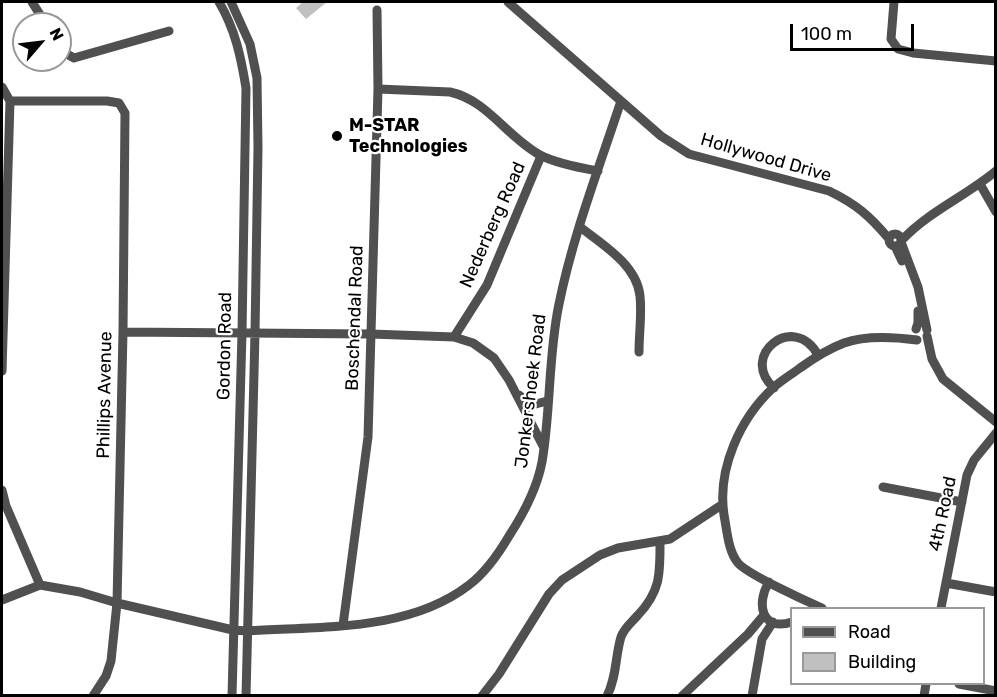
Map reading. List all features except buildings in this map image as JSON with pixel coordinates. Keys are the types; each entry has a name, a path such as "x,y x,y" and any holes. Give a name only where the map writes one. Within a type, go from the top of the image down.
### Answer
{"street":[{"name":"Gordon Road","path":"219,2 234,34 242,60 246,88 232,696"},
{"name":"Gordon Road","path":"231,2 241,21 254,59 257,78 255,333 246,696"},
{"name":"Hollywood Drive","path":"508,2 662,136 689,154 829,191 849,200 864,211 896,239 918,287 920,335 936,369 950,386 996,422"},
{"path":"894,2 891,39 898,49 913,53 996,60"},
{"name":"Boschendal Road","path":"343,625 368,437 378,89 377,10"},
{"path":"72,57 169,31"},
{"path":"242,60 254,59"},
{"path":"2,87 10,101 2,371"},
{"path":"378,89 460,94 484,108 522,143 541,156 598,171"},
{"name":"Phillips Avenue","path":"10,101 107,101 119,103 126,120 117,603 111,661 106,676 93,696"},
{"name":"Jonkershoek Road","path":"40,585 80,592 233,630 247,631 343,625 393,619 453,597 472,583 500,550 525,509 537,482 544,448 558,305 580,227 621,101"},
{"name":"Nederberg Road","path":"454,337 487,285 541,156"},
{"path":"896,239 996,171"},
{"path":"980,184 996,212"},
{"path":"580,227 615,255 627,267 638,285 640,295 639,352"},
{"path":"123,332 454,337 473,343 494,358 544,448"},
{"path":"817,607 740,566 735,559 731,550 723,504 727,463 735,443 755,410 774,388 818,355 845,343 865,339 920,335"},
{"path":"774,388 764,377 761,362 774,342 787,336 797,336 811,344 818,355"},
{"path":"513,389 528,404 539,405 547,401"},
{"name":"4th Road","path":"941,607 970,467 996,433"},
{"path":"883,487 962,502"},
{"path":"2,489 6,506 40,585 2,600"},
{"path":"482,696 499,674 549,594 562,580 600,555 618,548 670,539 723,504"},
{"path":"607,696 614,679 622,634 656,590 660,567 660,542"},
{"path":"769,582 762,595 764,615 779,624 790,622"},
{"path":"946,583 996,592"},
{"path":"682,696 748,634 764,615"},
{"path":"752,696 762,639 773,622"},
{"path":"964,685 996,691"}],"place":[{"name":"M-STAR Technologies","path":"337,136"}]}
